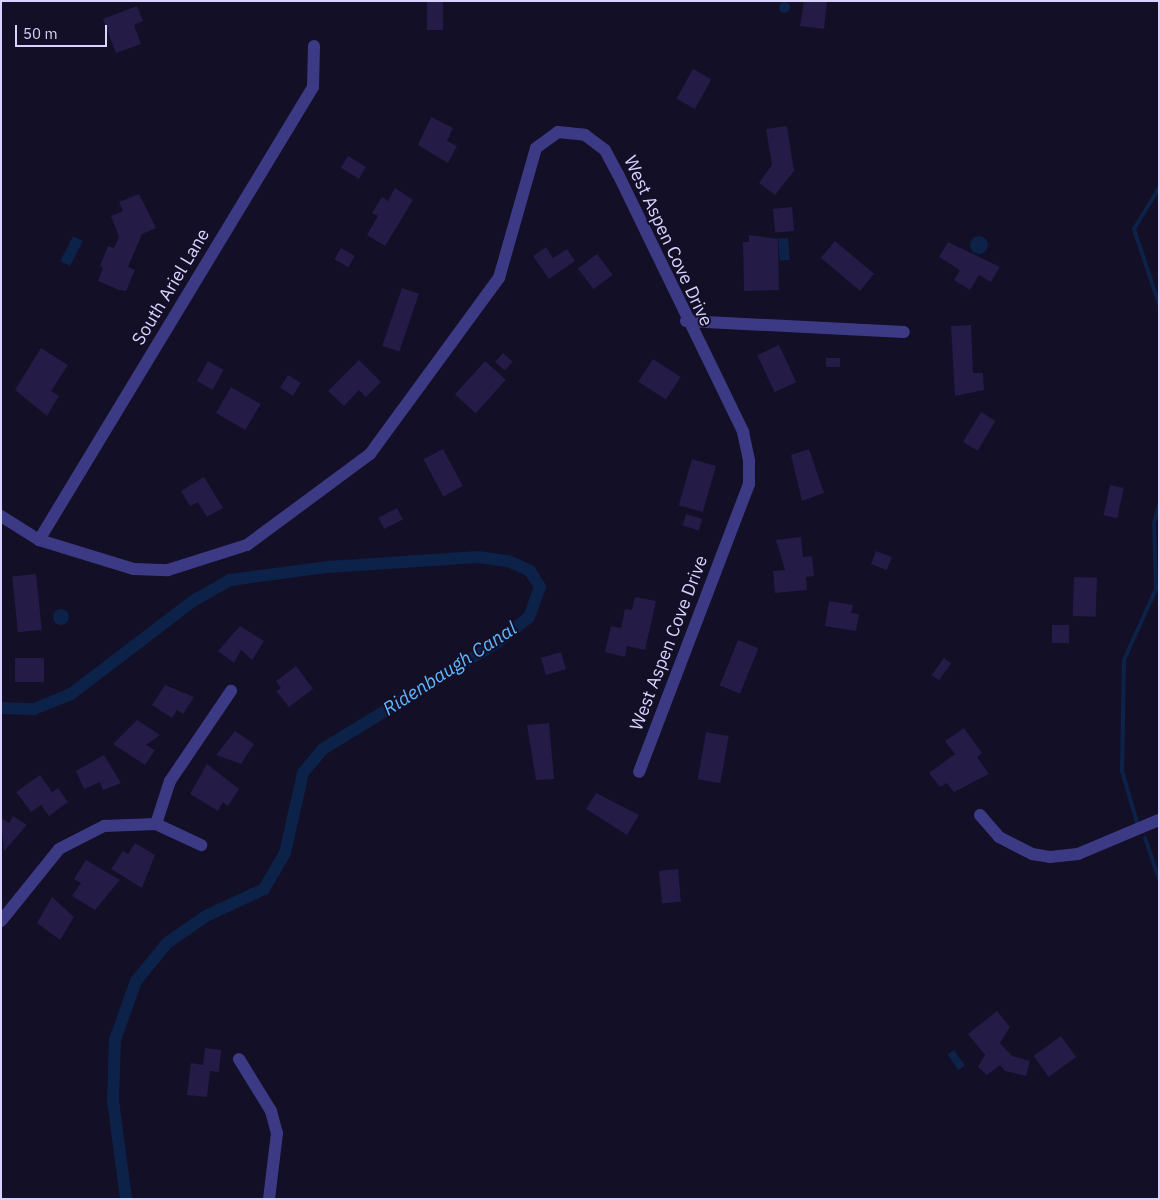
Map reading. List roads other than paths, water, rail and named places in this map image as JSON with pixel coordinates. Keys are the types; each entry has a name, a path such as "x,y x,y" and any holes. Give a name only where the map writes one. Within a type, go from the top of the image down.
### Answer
{"street":[{"name":"South Ariel Lane","path":"39,540 313,86 314,46"},
{"name":"West Aspen Cove Drive","path":"1,516 39,540 134,569 168,570 247,545 343,476 370,454 396,422 499,278 536,148 558,132 585,135 605,150 686,321 743,432 749,484 638,772"},
{"path":"686,321 904,332"},
{"path":"156,824 170,781 231,691"},
{"path":"980,814 999,836 1032,854 1050,857 1078,854 1159,820"},
{"path":"1,921 59,849 104,826 156,824 201,845"},
{"path":"239,1059 271,1111 277,1133 269,1199"}],"water":[{"path":"784,1 790,7 784,13 778,7"},
{"path":"73,236 83,241 70,266 60,261"},
{"path":"979,236 985,239 988,245 985,251 979,254 973,251 970,245 973,239"},
{"path":"788,238 790,260 780,261 778,239"},
{"path":"61,609 67,611 69,617 67,623 61,625 55,623 53,617 55,611"},
{"path":"954,1050 965,1066 958,1070 947,1055"}],"waterway":[{"path":"1159,188 1134,229 1159,304"},
{"path":"1137,822 1122,771 1124,660 1156,589 1154,523 1159,506"},
{"name":"Ridenbaugh Canal","path":"1,708 34,709 71,694 193,601 230,580 328,567 478,557 508,561 530,571 540,587 529,617 498,642 323,749 303,773 285,853 264,889 206,916 167,943 136,981 115,1040 113,1100 126,1199"},
{"path":"1145,838 1159,879"}]}
